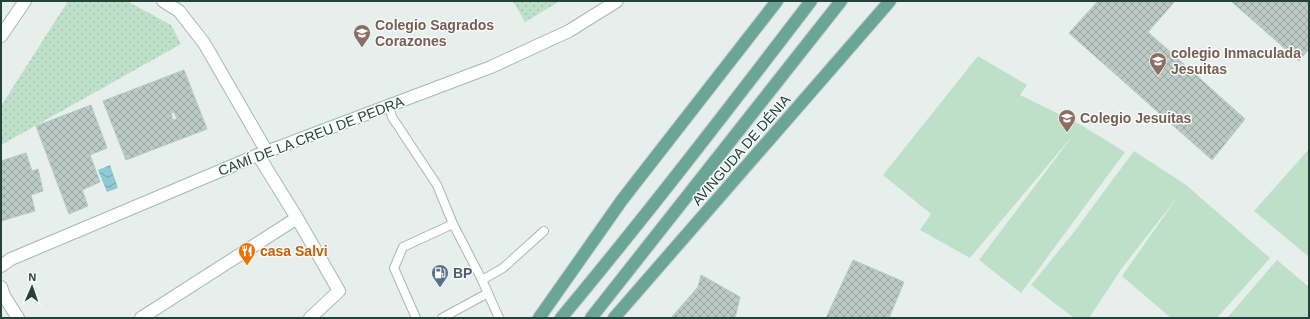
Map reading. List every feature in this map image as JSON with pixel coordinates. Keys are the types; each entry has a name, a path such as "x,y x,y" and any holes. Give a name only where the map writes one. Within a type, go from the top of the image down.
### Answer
{"main road":[{"path":"539,318 622,200 777,1"},
{"path":"561,318 665,190 811,1"},
{"name":"AVINGUDA DE DÉNIA","path":"591,318 841,1"},
{"name":"AVINGUDA DE DÉNIA","path":"614,318 890,1"}],"street":[{"path":"1,36 25,1"},
{"path":"163,1 178,11 204,43 297,218 339,291 310,318"},
{"name":"CAMÍ DE LA CREU DE PEDRA","path":"1,266 11,259 262,153 498,64 569,31 617,1"},
{"path":"141,318 297,218"},
{"path":"1,287 4,296 18,318"}],"lane":[{"path":"389,106 392,117 437,185 453,224 482,280 499,318"},
{"path":"416,318 394,268 403,248 453,224"},
{"path":"482,280 503,268 544,231"},
{"path":"442,318 488,293"}],"green space":[{"path":"68,1 127,1 171,25 181,44 1,145 1,106"},
{"path":"513,1 560,1 525,22"},
{"path":"978,56 1027,85 1020,95 1081,125 1125,152 1021,293 979,260 1074,134 970,258 920,230 931,214 883,175"},
{"path":"1309,149 1309,257 1254,211"},
{"path":"1134,151 1186,185 1270,258 1217,318 1171,318 1122,276 1179,195 1122,268 1089,318 1074,318 1031,285 1074,232"},
{"path":"1277,260 1309,287 1309,318 1227,318"}],"water":[{"path":"110,165 118,188 107,192 98,170"}],"building":[{"name":"colegio Inmaculada Jesuitas","path":"1098,1 1175,1 1148,32 1245,119 1212,160 1069,33"},
{"name":"colegio Inmaculada Jesuitas","path":"1231,1 1309,1 1309,49 1299,61"},
{"path":"184,70 207,129 126,160 103,101","holes":["174,112 177,119 173,120 171,113"]},
{"path":"91,105 107,148 90,155 100,182 82,190 88,206 69,214 36,126"},
{"path":"26,153 32,171 38,169 43,191 31,195 35,211 1,221 1,161"},
{"path":"853,260 904,282 889,318 826,318"},
{"path":"701,275 740,297 735,318 671,318 698,287"}],"place":[{"name":"Colegio Sagrados Corazones","path":"362,48"},
{"name":"colegio Inmaculada Jesuitas","path":"1158,76"},
{"name":"Colegio Jesuitas","path":"1067,133"},
{"name":"casa Salvi","path":"247,266"},
{"name":"BP","path":"440,288"}]}
